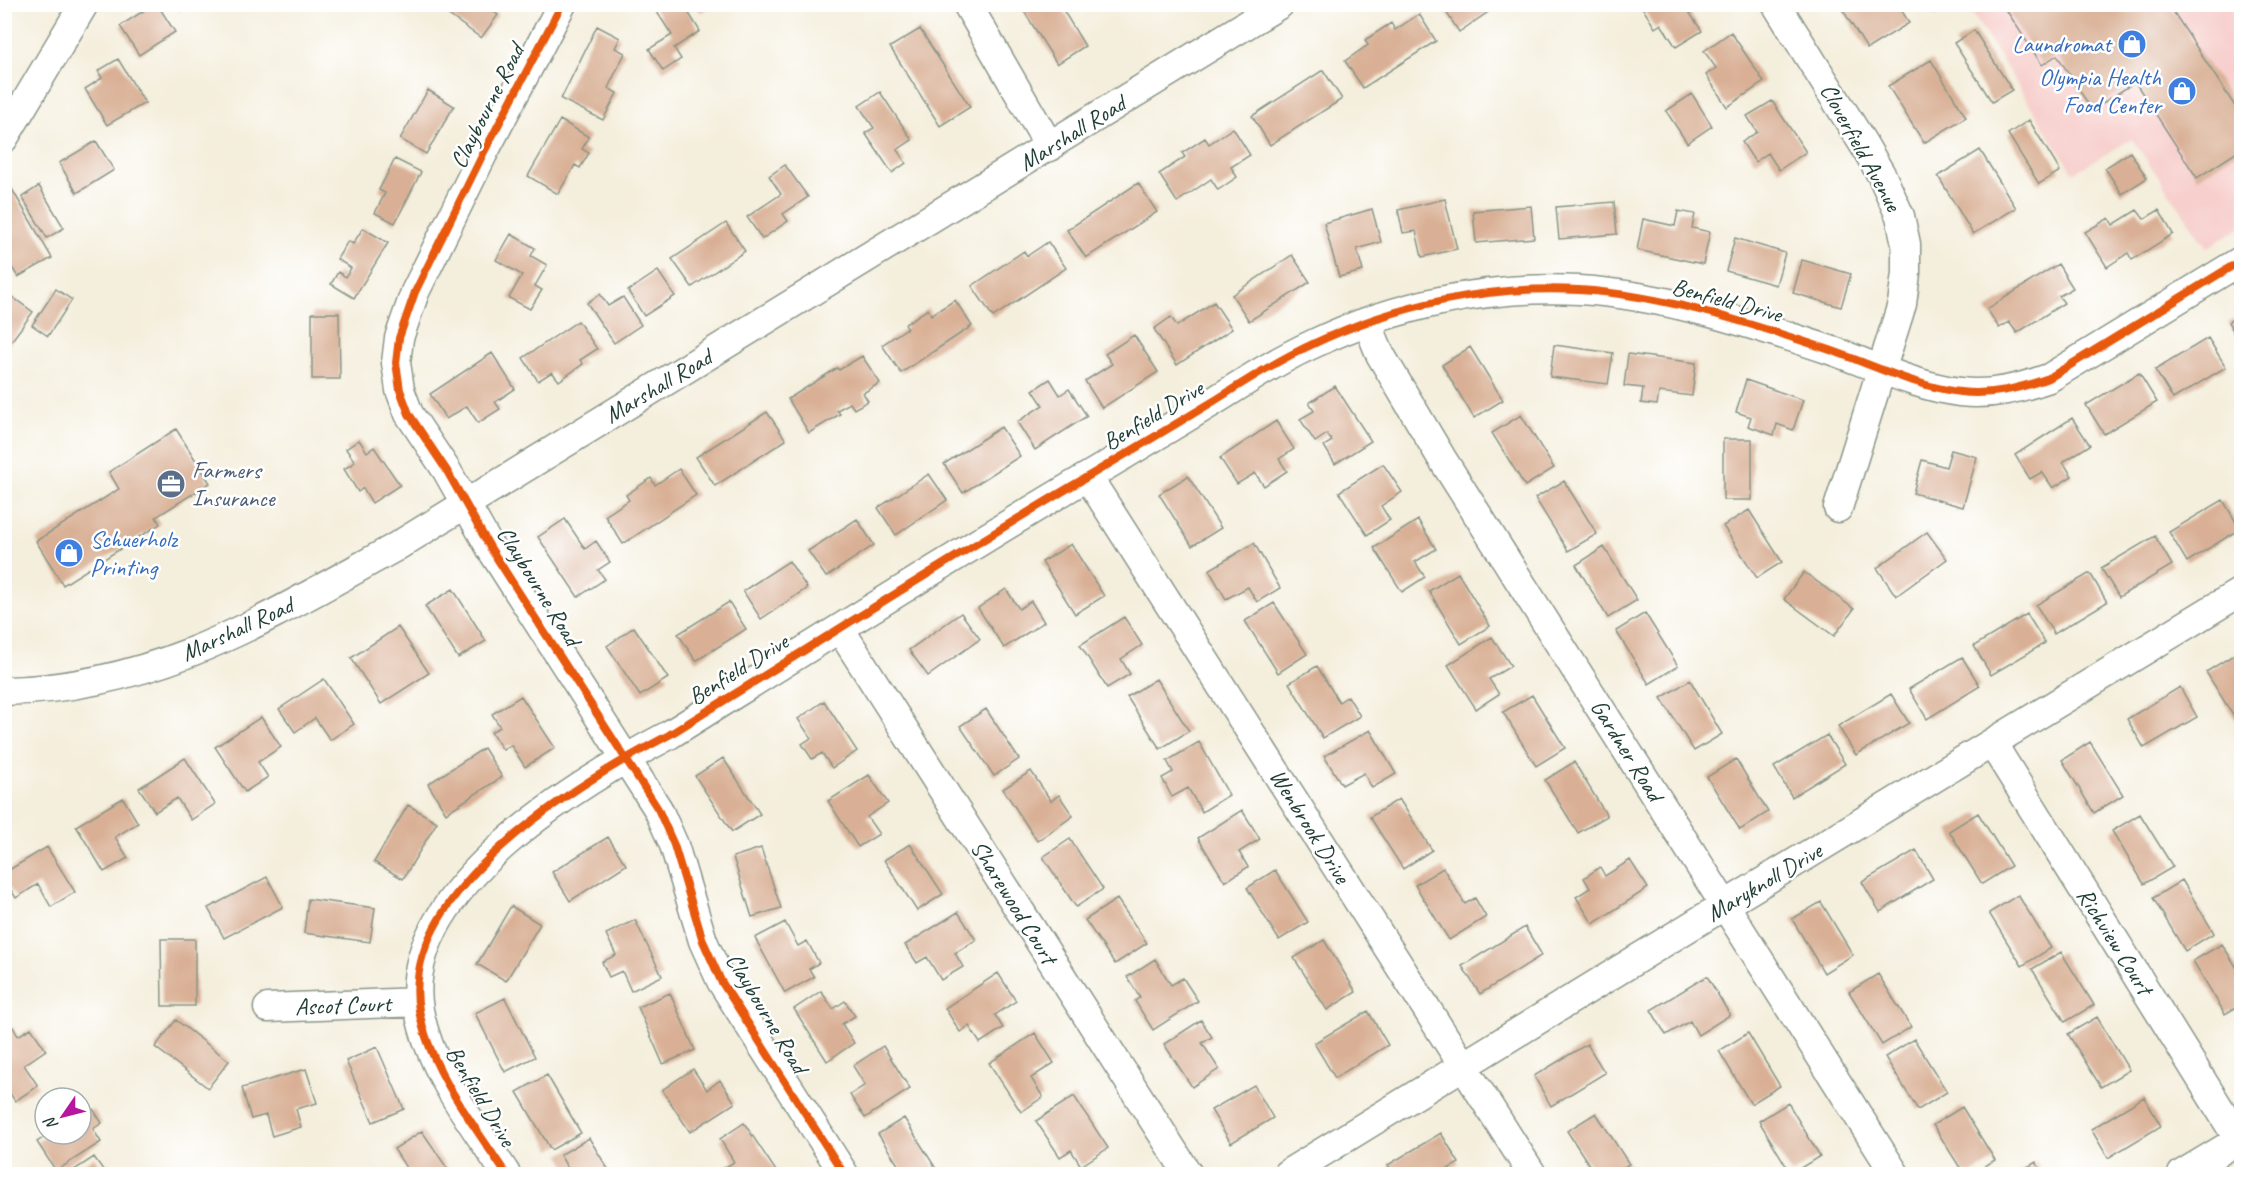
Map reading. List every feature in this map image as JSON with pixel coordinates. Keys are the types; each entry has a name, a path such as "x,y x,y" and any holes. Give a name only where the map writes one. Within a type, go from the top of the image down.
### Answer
{"street":[{"path":"4,138 84,4"},
{"name":"Claybourne Road","path":"562,4 483,154 416,292 399,338 396,363 400,390 410,414 491,549 658,809 674,846 704,941 721,981 844,1174"},
{"path":"967,4 1050,147"},
{"name":"Marshall Road","path":"4,691 35,691 81,685 134,673 190,654 255,624 394,548 1280,4"},
{"name":"Cloverfield Avenue","path":"1776,4 1882,176 1900,216 1906,244 1906,273 1902,304 1838,507"},
{"name":"Benfield Drive","path":"506,1174 443,1076 428,1045 418,1002 418,980 424,952 433,928 450,900 506,843 549,809 626,758 669,735 840,628 1276,363 1313,344 1411,307 1497,292 1578,290 1612,293 1698,309 1960,392 1990,393 2019,388 2049,378 2241,260"},
{"name":"Gardner Road","path":"1367,322 1380,354 1441,457 1895,1174"},
{"name":"Wenbrook Drive","path":"1088,477 1532,1174"},
{"name":"Maryknoll Drive","path":"1287,1174 1725,904 2241,591"},
{"name":"Sharewood Court","path":"840,628 1188,1174"},
{"name":"Richview Court","path":"1992,743 2240,1139"},
{"name":"Ascot Court","path":"268,1008 418,1002"},
{"path":"2182,1174 2240,1139"}],"shaded area":[{"path":"1967,5 2241,5 2241,227 2207,248 2132,139 2073,173"}],"building":[{"path":"157,4 175,32 139,55 120,26"},
{"path":"176,4 191,4 181,11"},
{"path":"452,4 483,4 498,15 481,38 446,13"},
{"path":"683,4 700,31 674,48 681,59 663,71 649,49 672,35 653,6"},
{"path":"1441,4 1500,4 1459,32"},
{"path":"1640,4 1700,4 1689,12 1702,31 1676,47 1661,24 1655,28"},
{"path":"1839,4 1898,4 1909,23 1867,49"},
{"path":"1930,4 1949,4 1935,13"},
{"path":"696,5 712,5 701,12"},
{"path":"1020,5 1060,5 1085,46 1057,64"},
{"path":"2003,5 2169,5 2242,117 2242,149 2197,178 2135,82 2092,110 2057,55 2042,65"},
{"path":"1419,14 1436,41 1363,88 1345,61 1368,45 1365,40 1391,23 1395,30"},
{"path":"597,26 620,38 615,48 625,53 608,88 617,93 603,120 561,99"},
{"path":"920,29 970,107 940,126 890,47"},
{"path":"1974,30 2012,90 1992,102 1954,43"},
{"path":"1731,32 1764,82 1727,107 1706,75 1716,68 1704,51"},
{"path":"118,59 145,103 107,125 85,89 102,78 98,71"},
{"path":"1931,60 1966,117 1924,143 1888,86"},
{"path":"1323,70 1342,99 1270,145 1252,116"},
{"path":"428,90 454,106 426,154 400,139"},
{"path":"880,92 912,140 897,150 906,163 892,173 865,133 874,128 859,106"},
{"path":"1692,94 1712,126 1687,143 1666,111"},
{"path":"1772,101 1806,152 1779,170 1768,153 1755,162 1742,142 1757,132 1747,116"},
{"path":"560,120 589,137 582,149 589,153 580,168 575,165 558,194 528,176"},
{"path":"2029,120 2060,171 2039,184 2008,134"},
{"path":"1233,128 1250,155 1231,167 1237,177 1218,190 1211,179 1177,202 1159,174 1185,157 1182,153 1205,138 1209,144"},
{"path":"96,141 114,170 77,193 59,163"},
{"path":"1980,150 2016,208 1973,234 1938,176"},
{"path":"2130,152 2147,178 2122,194 2105,168"},
{"path":"395,159 421,172 395,223 375,213 385,193 379,190"},
{"path":"785,165 808,197 783,214 788,221 762,239 747,217 781,194 769,176"},
{"path":"1138,183 1157,212 1086,258 1067,230"},
{"path":"9,184 52,258 18,277 4,255 4,187"},
{"path":"39,186 64,228 47,238 22,197"},
{"path":"1445,199 1457,249 1422,257 1416,231 1403,233 1398,210"},
{"path":"1614,202 1617,234 1559,239 1556,207"},
{"path":"1531,206 1534,238 1476,243 1473,211"},
{"path":"1372,209 1381,242 1357,249 1363,271 1339,277 1324,223"},
{"path":"2137,210 2144,219 2159,210 2173,234 2132,260 2128,253 2107,267 2085,232 2109,218 2113,225"},
{"path":"1678,211 1695,214 1692,228 1710,232 1703,264 1637,250 1643,219 1675,226"},
{"path":"726,223 745,251 692,287 672,259"},
{"path":"363,228 388,243 354,298 331,284 338,272 346,277 351,268 337,259 348,241 353,244"},
{"path":"511,234 535,248 531,256 547,265 535,286 542,290 530,309 509,298 522,275 496,260"},
{"path":"1735,238 1785,253 1776,285 1726,271"},
{"path":"1048,242 1066,268 993,317 972,286 1024,251 1027,256"},
{"path":"1292,255 1310,282 1249,321 1232,295"},
{"path":"1802,260 1851,274 1841,307 1793,293"},
{"path":"2058,264 2073,288 2059,296 2064,303 2017,333 2009,322 1999,328 1987,309"},
{"path":"658,271 675,296 644,316 628,291"},
{"path":"56,289 72,300 48,336 32,325"},
{"path":"4,291 33,312 4,351"},
{"path":"600,294 608,306 623,297 641,325 614,343 587,303"},
{"path":"955,300 972,326 901,373 882,345 907,328 905,324 928,309 931,315"},
{"path":"1214,302 1232,329 1177,365 1154,329 1171,317 1177,326"},
{"path":"312,313 339,313 340,379 312,379"},
{"path":"2242,314 2242,345 2228,322"},
{"path":"578,321 597,349 580,360 583,364 559,381 552,372 538,381 523,358"},
{"path":"1134,335 1158,372 1102,408 1085,381 1112,364 1105,354"},
{"path":"2208,338 2226,367 2173,399 2155,370"},
{"path":"1554,345 1613,353 1608,384 1550,377"},
{"path":"1470,347 1503,400 1474,418 1442,365"},
{"path":"492,353 515,389 495,402 500,409 478,423 467,406 446,419 430,394"},
{"path":"1628,354 1696,363 1692,396 1659,392 1657,405 1641,403 1643,388 1624,386"},
{"path":"862,356 880,383 863,393 868,401 854,409 850,403 837,410 840,414 809,433 788,399 837,368 839,370"},
{"path":"2139,373 2157,402 2104,434 2086,405"},
{"path":"1050,379 1060,395 1069,389 1087,416 1035,450 1017,422 1043,405 1033,390"},
{"path":"1746,380 1803,400 1793,430 1777,424 1774,435 1748,426 1751,417 1736,412"},
{"path":"1335,386 1371,441 1335,464 1324,446 1332,441 1327,434 1315,442 1300,419 1314,411 1309,403"},
{"path":"767,412 786,440 715,486 696,457"},
{"path":"1521,415 1554,468 1525,486 1492,433"},
{"path":"2072,418 2090,445 2063,462 2072,476 2053,488 2042,472 2030,479 2015,455"},
{"path":"1276,421 1294,449 1279,459 1287,471 1264,486 1255,473 1237,484 1220,458"},
{"path":"1001,427 1020,456 963,493 944,464"},
{"path":"176,429 210,483 156,517 160,524 63,585 36,541 119,489 109,472"},
{"path":"1723,439 1752,439 1752,500 1723,500"},
{"path":"359,440 367,452 374,447 400,485 372,503 363,488 358,492 344,469 355,462 346,449"},
{"path":"1951,450 1977,457 1963,507 1913,493 1922,460 1946,467"},
{"path":"1383,464 1402,492 1381,506 1390,520 1367,535 1339,492"},
{"path":"679,469 696,495 623,544 605,516 629,500 626,495 651,478 655,485"},
{"path":"929,474 947,500 896,535 878,508"},
{"path":"1188,476 1221,528 1192,546 1159,494"},
{"path":"1564,481 1597,534 1568,551 1535,498"},
{"path":"2223,500 2240,529 2187,562 2169,532"},
{"path":"1749,510 1782,562 1757,578 1723,526"},
{"path":"565,519 585,549 596,541 610,562 598,570 605,579 578,597 538,537"},
{"path":"857,519 874,545 826,577 808,551"},
{"path":"1418,520 1436,549 1415,562 1425,577 1402,592 1374,548"},
{"path":"1927,532 1947,559 1896,596 1877,568"},
{"path":"2155,536 2172,565 2119,597 2101,568"},
{"path":"1254,543 1280,588 1257,602 1248,587 1226,599 1209,570"},
{"path":"1071,544 1104,596 1075,614 1042,562"},
{"path":"1604,547 1637,600 1608,618 1576,565"},
{"path":"789,561 807,588 761,619 743,591"},
{"path":"1804,572 1854,609 1834,636 1784,599"},
{"path":"1458,573 1490,626 1461,644 1429,591"},
{"path":"2090,573 2107,602 2054,634 2036,605"},
{"path":"453,589 486,641 458,658 425,606"},
{"path":"1006,589 1019,609 1031,601 1044,622 1004,648 978,608"},
{"path":"729,602 746,629 696,661 678,634"},
{"path":"1274,603 1307,654 1278,673 1245,621"},
{"path":"961,613 980,639 928,676 909,650"},
{"path":"1645,613 1678,666 1649,684 1616,631"},
{"path":"2027,614 2045,643 1991,675 1974,646"},
{"path":"1124,617 1142,645 1121,659 1130,674 1107,688 1080,645"},
{"path":"398,627 429,673 381,704 351,658"},
{"path":"634,627 668,678 640,696 607,646"},
{"path":"1492,637 1511,666 1489,679 1499,694 1476,709 1448,665"},
{"path":"2235,654 2242,664 2242,723 2239,725 2206,672"},
{"path":"1962,657 1980,686 1927,719 1909,689"},
{"path":"1317,666 1339,702 1348,696 1360,716 1323,738 1289,683"},
{"path":"324,679 354,724 330,740 315,718 295,732 279,709"},
{"path":"1156,679 1189,731 1160,749 1127,697"},
{"path":"1690,680 1722,734 1694,751 1661,698"},
{"path":"2180,687 2197,717 2144,748 2127,719"},
{"path":"1891,694 1909,723 1856,755 1838,726"},
{"path":"1532,695 1565,748 1536,766 1503,712"},
{"path":"521,696 555,748 525,767 511,745 503,750 491,732 500,727 492,714"},
{"path":"824,701 857,751 832,768 822,753 812,759 802,744 811,738 798,719"},
{"path":"986,709 1019,759 994,776 960,726"},
{"path":"261,717 281,747 258,762 268,777 245,792 215,747"},
{"path":"1370,730 1396,774 1372,788 1364,773 1342,785 1324,756"},
{"path":"1827,735 1845,764 1792,797 1774,767"},
{"path":"1199,742 1229,795 1202,812 1188,788 1172,797 1162,778 1173,772 1167,761"},
{"path":"2090,742 2123,795 2094,813 2062,760"},
{"path":"484,748 502,777 446,813 428,784"},
{"path":"185,758 215,804 191,820 177,798 155,812 139,788"},
{"path":"723,758 760,814 732,832 695,776"},
{"path":"1736,759 1768,812 1740,830 1707,777"},
{"path":"1574,762 1607,816 1578,833 1545,780"},
{"path":"1031,771 1051,801 1059,795 1073,816 1037,841 1003,789"},
{"path":"869,775 888,803 867,817 879,834 858,847 828,801"},
{"path":"123,798 138,823 115,837 128,858 104,872 76,826"},
{"path":"1399,799 1432,850 1403,869 1370,817"},
{"path":"408,805 437,822 403,879 374,862"},
{"path":"1242,810 1260,839 1239,852 1248,867 1225,882 1198,838"},
{"path":"1978,813 2011,866 1982,884 1949,831"},
{"path":"2140,814 2173,867 2144,884 2112,831"},
{"path":"608,837 626,865 570,901 552,872"},
{"path":"1070,839 1103,889 1076,907 1043,857"},
{"path":"910,844 943,894 917,911 884,860"},
{"path":"47,847 75,892 51,907 38,884 16,898 4,879 4,873"},
{"path":"761,848 781,908 752,917 733,857"},
{"path":"1916,850 1933,879 1880,912 1862,882"},
{"path":"1630,860 1648,888 1593,924 1576,897 1590,888 1584,878 1600,867 1605,876"},
{"path":"1443,868 1465,904 1475,898 1486,917 1449,940 1415,885"},
{"path":"1275,870 1308,922 1279,940 1247,888"},
{"path":"267,877 283,907 224,938 208,908"},
{"path":"2182,880 2214,933 2185,951 2153,898"},
{"path":"2018,895 2051,948 2022,966 1989,913"},
{"path":"308,899 375,908 370,942 304,933"},
{"path":"1117,899 1147,943 1115,964 1085,920"},
{"path":"1821,902 1853,955 1824,973 1792,919"},
{"path":"511,906 540,924 506,981 477,964"},
{"path":"958,912 976,940 955,953 963,967 941,980 927,957 917,963 905,945"},
{"path":"635,920 662,976 631,991 622,971 609,977 602,962 616,955 606,934"},
{"path":"785,922 798,946 807,941 819,963 809,969 814,977 785,993 755,938"},
{"path":"1525,927 1542,955 1480,994 1462,966"},
{"path":"161,939 195,939 195,1006 162,1006"},
{"path":"1324,940 1356,992 1327,1010 1294,958"},
{"path":"2222,944 2242,976 2242,1004 2225,1014 2193,961"},
{"path":"2061,952 2094,1005 2065,1022 2032,969"},
{"path":"1155,959 1171,985 1183,978 1198,1001 1153,1030 1135,1001 1140,997 1127,977"},
{"path":"998,973 1016,1001 995,1015 1003,1028 980,1043 969,1026 960,1032 945,1008"},
{"path":"1878,974 1911,1027 1882,1045 1849,992"},
{"path":"1707,976 1730,1015 1698,1035 1690,1021 1666,1035 1651,1010"},
{"path":"821,991 833,1009 845,1001 855,1016 842,1024 854,1043 827,1061 794,1009"},
{"path":"670,993 695,1050 663,1064 638,1007"},
{"path":"505,998 535,1057 505,1072 475,1013"},
{"path":"1368,1011 1388,1045 1335,1078 1314,1043"},
{"path":"2097,1017 2129,1070 2101,1087 2068,1034"},
{"path":"176,1020 229,1061 208,1088 155,1047"},
{"path":"1201,1020 1212,1037 1202,1043 1219,1069 1192,1087 1164,1044"},
{"path":"13,1027 18,1036 31,1028 46,1050 24,1065 38,1086 33,1086 33,1089 15,1101 4,1085 4,1033"},
{"path":"1035,1033 1054,1063 1031,1078 1043,1097 1021,1112 989,1063"},
{"path":"1748,1033 1780,1086 1751,1104 1719,1051"},
{"path":"1914,1039 1947,1092 1918,1110 1885,1057"},
{"path":"1587,1044 1605,1073 1551,1106 1534,1076"},
{"path":"883,1046 910,1089 865,1118 850,1095 865,1085 853,1066"},
{"path":"377,1047 404,1109 373,1122 346,1061"},
{"path":"306,1069 317,1103 296,1109 301,1127 272,1136 266,1115 251,1119 242,1088"},
{"path":"693,1069 707,1090 720,1080 735,1103 690,1132 662,1090"},
{"path":"547,1075 581,1133 551,1150 517,1092"},
{"path":"1254,1085 1273,1118 1231,1143 1211,1110"},
{"path":"1074,1096 1108,1148 1081,1166 1071,1150 1060,1157 1036,1121"},
{"path":"2144,1097 2161,1126 2108,1158 2091,1129"},
{"path":"1788,1103 1820,1156 1791,1174 1759,1121"},
{"path":"1962,1107 1995,1160 1972,1174 1964,1174 1933,1125"},
{"path":"93,1109 102,1123 93,1129"},
{"path":"1596,1113 1629,1164 1613,1174 1595,1174 1567,1131"},
{"path":"904,1118 935,1167 924,1174 904,1174 878,1134"},
{"path":"744,1123 778,1174 728,1174 724,1168 734,1162 720,1139"},
{"path":"93,1129 101,1142 56,1171 40,1146 93,1146"},
{"path":"422,1131 451,1174 410,1174 394,1149"},
{"path":"1441,1133 1459,1163 1439,1174 1394,1174 1388,1165"},
{"path":"589,1138 611,1174 571,1174 560,1155"},
{"path":"94,1157 106,1174 68,1174"},
{"path":"2036,1162 2043,1174 2016,1174"}],"cycle path":[{"path":"562,4 483,154 415,292 399,338 396,363 400,390 409,414 447,471 491,549 658,809 674,845 703,941 721,981 844,1174"},
{"path":"506,1174 454,1096 433,1054 419,1010 420,966 437,923 465,883 503,846 545,811 589,781 669,735 969,548 1287,357 1344,330 1376,318 1443,300 1511,291 1579,290 1674,304 1737,320 1928,385 1960,392 1994,392 2049,378 2242,260"}],"place":[{"name":"Laundromat","path":"2132,44"},
{"name":"Olympia Health Food Center","path":"2182,91"},
{"name":"Farmers Insurance","path":"171,484"},
{"name":"Schuerholz Printing","path":"69,553"}]}
